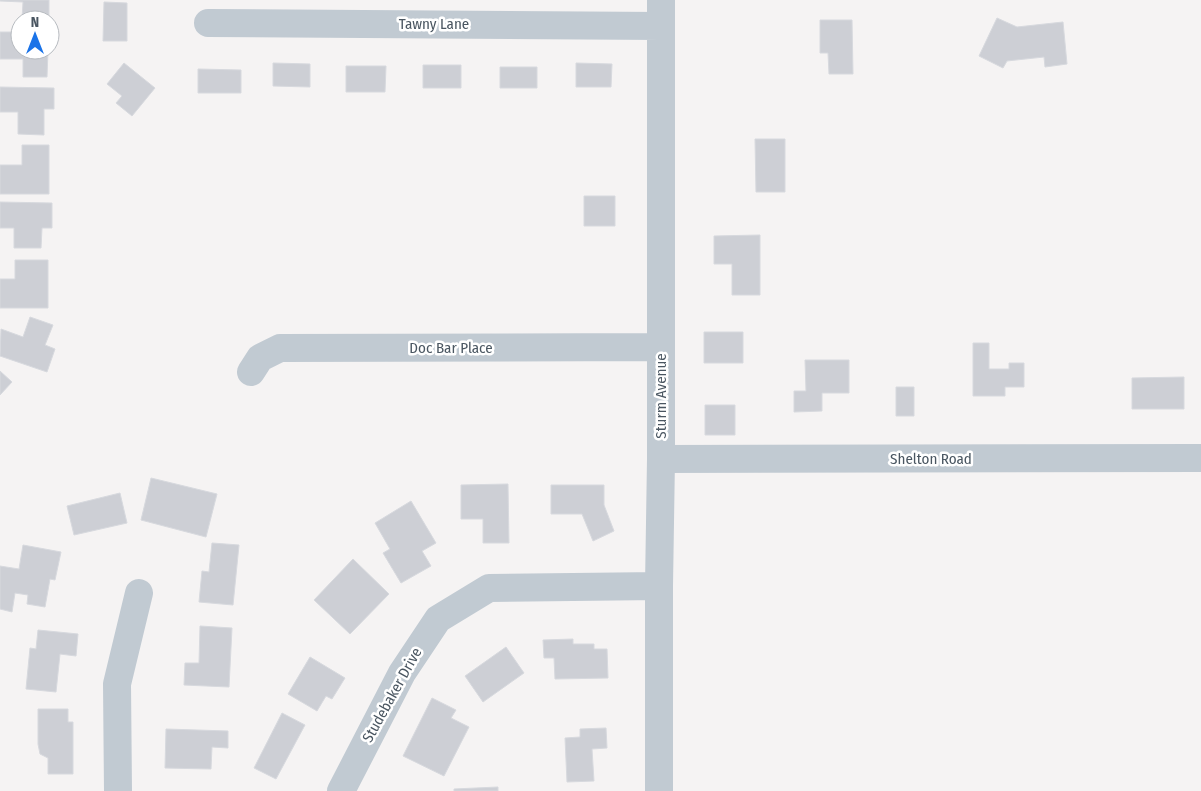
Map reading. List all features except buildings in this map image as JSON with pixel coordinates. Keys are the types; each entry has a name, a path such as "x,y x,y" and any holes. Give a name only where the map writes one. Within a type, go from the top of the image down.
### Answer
{"street":[{"name":"Tawny Lane","path":"208,23 661,13"},
{"name":"Sturm Avenue","path":"660,791 661,13"},
{"name":"Doc Bar Place","path":"251,372 260,358 280,348 660,347"},
{"name":"Shelton Road","path":"660,459 1201,458"},
{"name":"Studebaker Drive","path":"341,791 402,673 438,619 489,588 659,586"},
{"path":"118,791 117,684 139,593"}]}
